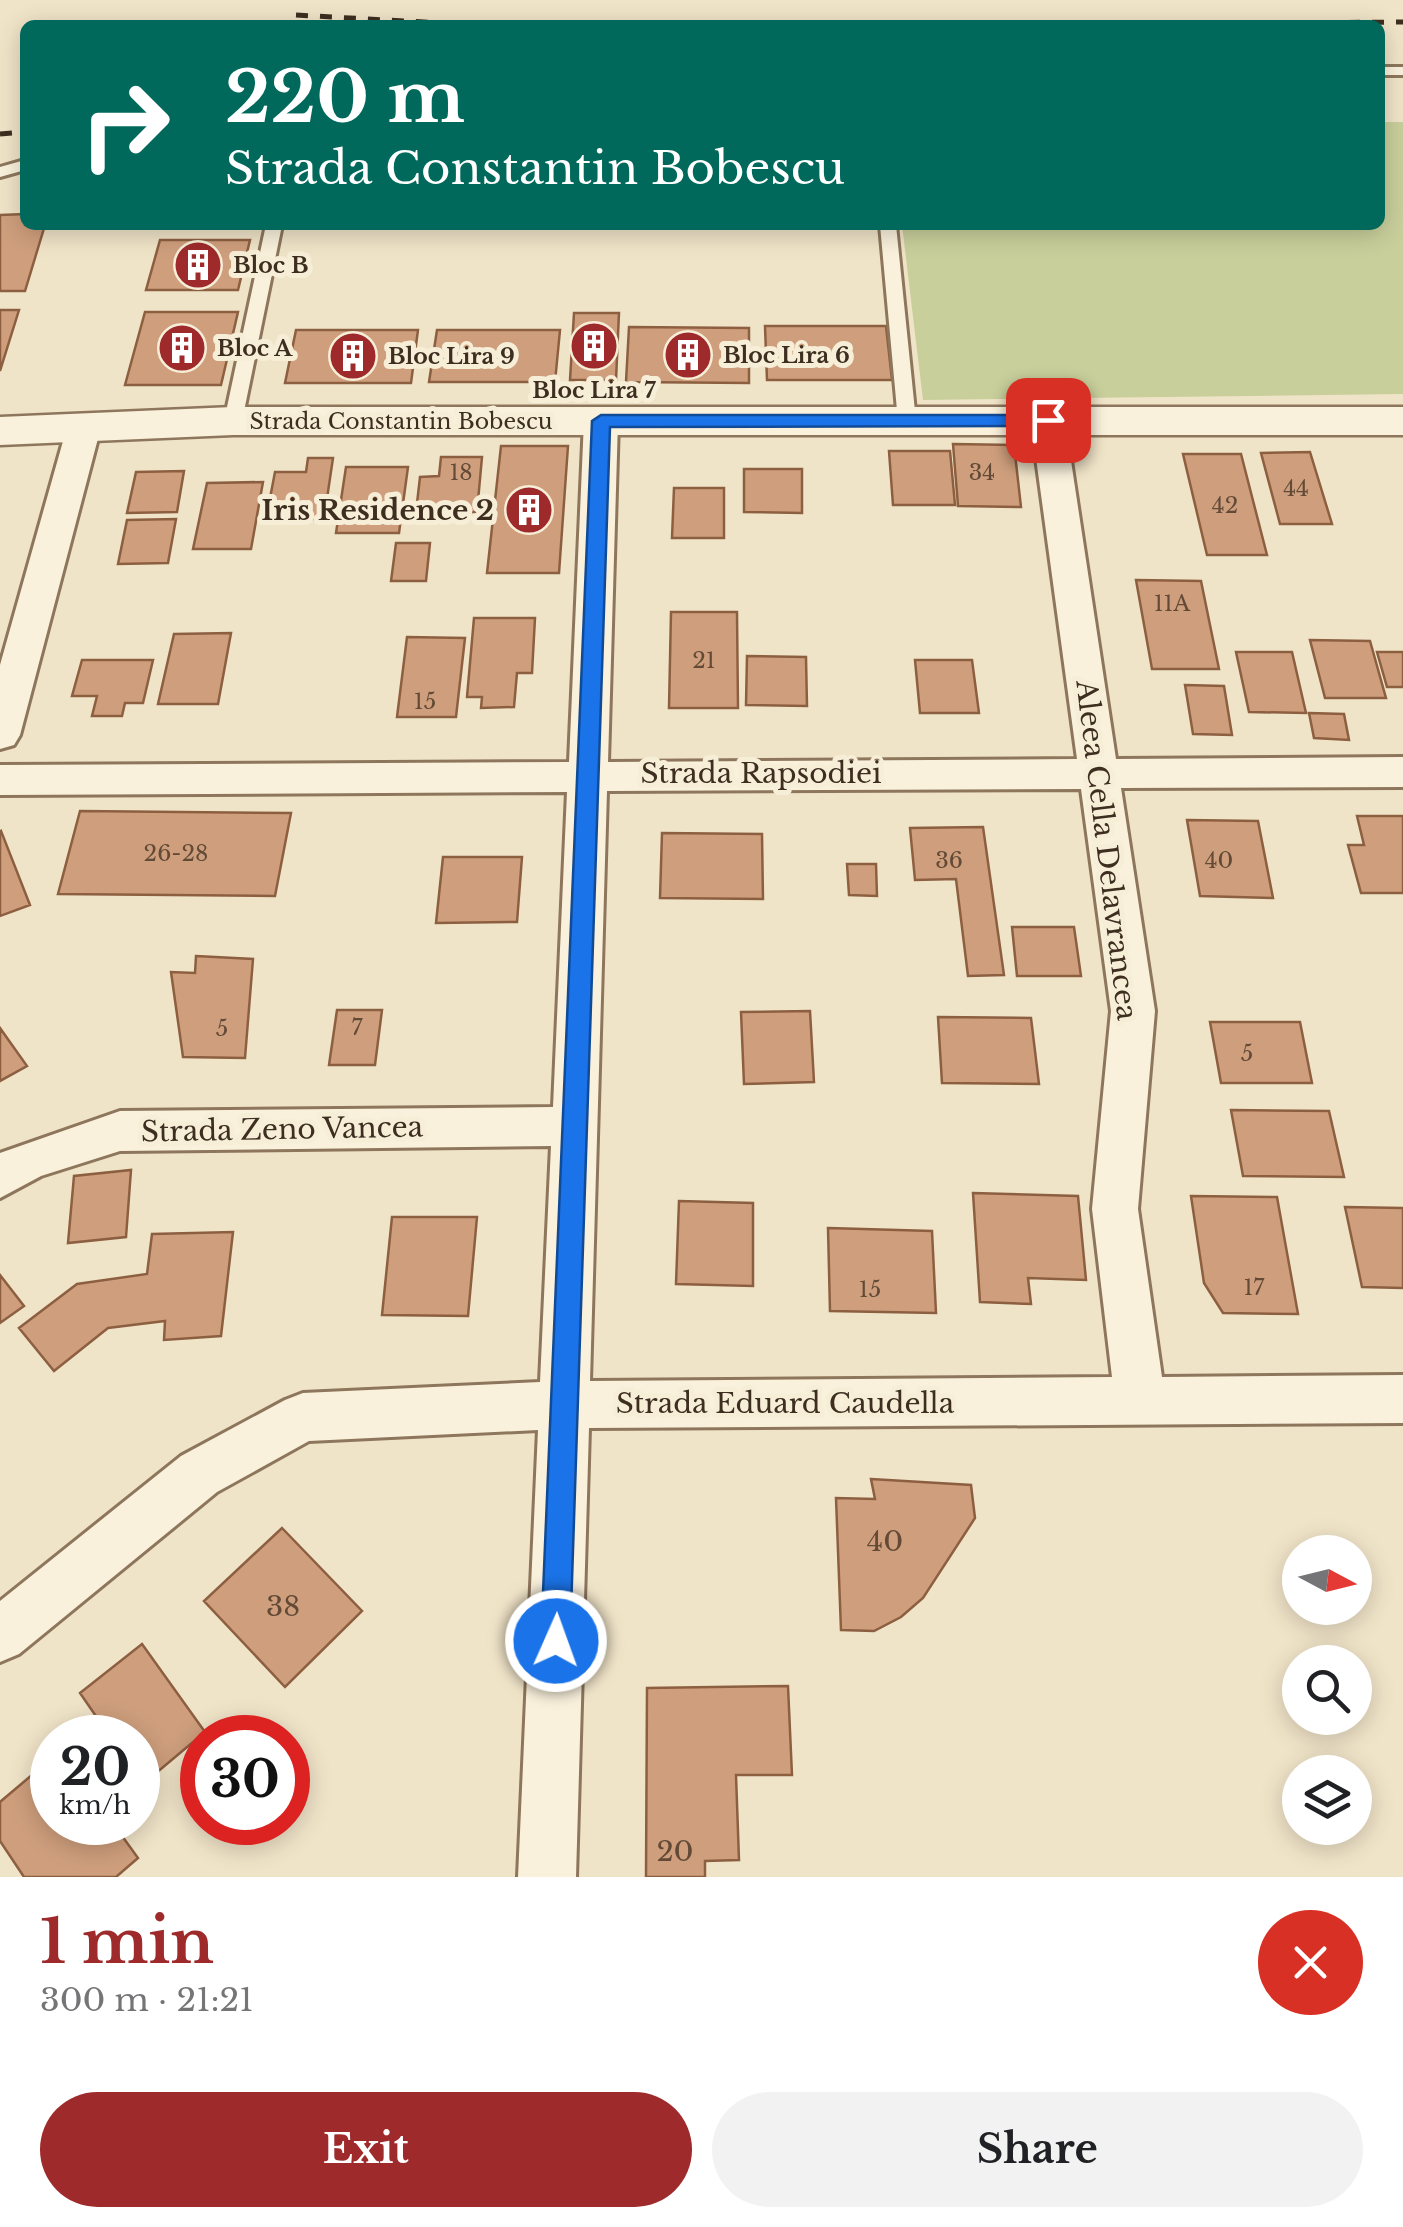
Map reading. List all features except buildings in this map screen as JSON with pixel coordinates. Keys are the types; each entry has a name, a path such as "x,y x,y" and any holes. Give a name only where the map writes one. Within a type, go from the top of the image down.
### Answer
{"street":[{"name":"Aleea Cella Delavrancea","path":"1048,420 1133,1011 1115,1209 1140,1400"},
{"name":"Strada Constantin Bobescu","path":"0,430 233,421 1403,421"},
{"path":"546,1877 601,421"},
{"path":"0,734 84,427"},
{"name":"Strada Rapsodiei","path":"0,780 1403,772"},
{"name":"Strada Zeno Vancea","path":"0,1178 26,1160 120,1131 575,1126"},
{"name":"Strada Eduard Caudella","path":"0,1636 199,1474 303,1416 564,1404 1403,1399"}],"lane":[{"path":"233,421 273,230"},
{"path":"888,230 907,420"}],"green space":[{"path":"1385,122 1403,122 1403,394 923,400 903,230 1385,230"}],"railway":[{"path":"296,15 386,20"},
{"path":"1385,22 1403,22"},
{"path":"0,134 20,132"}],"place":[{"name":"Bloc B","path":"198,265"},
{"name":"Bloc Lira 7","path":"594,346"},
{"name":"Bloc A","path":"182,348"},
{"name":"Bloc Lira 6","path":"688,355"},
{"name":"Bloc Lira 9","path":"353,356"},
{"name":"Iris Residence 2","path":"529,510"}],"route":[{"path":"556,1641 601,421 1048,420"}]}
